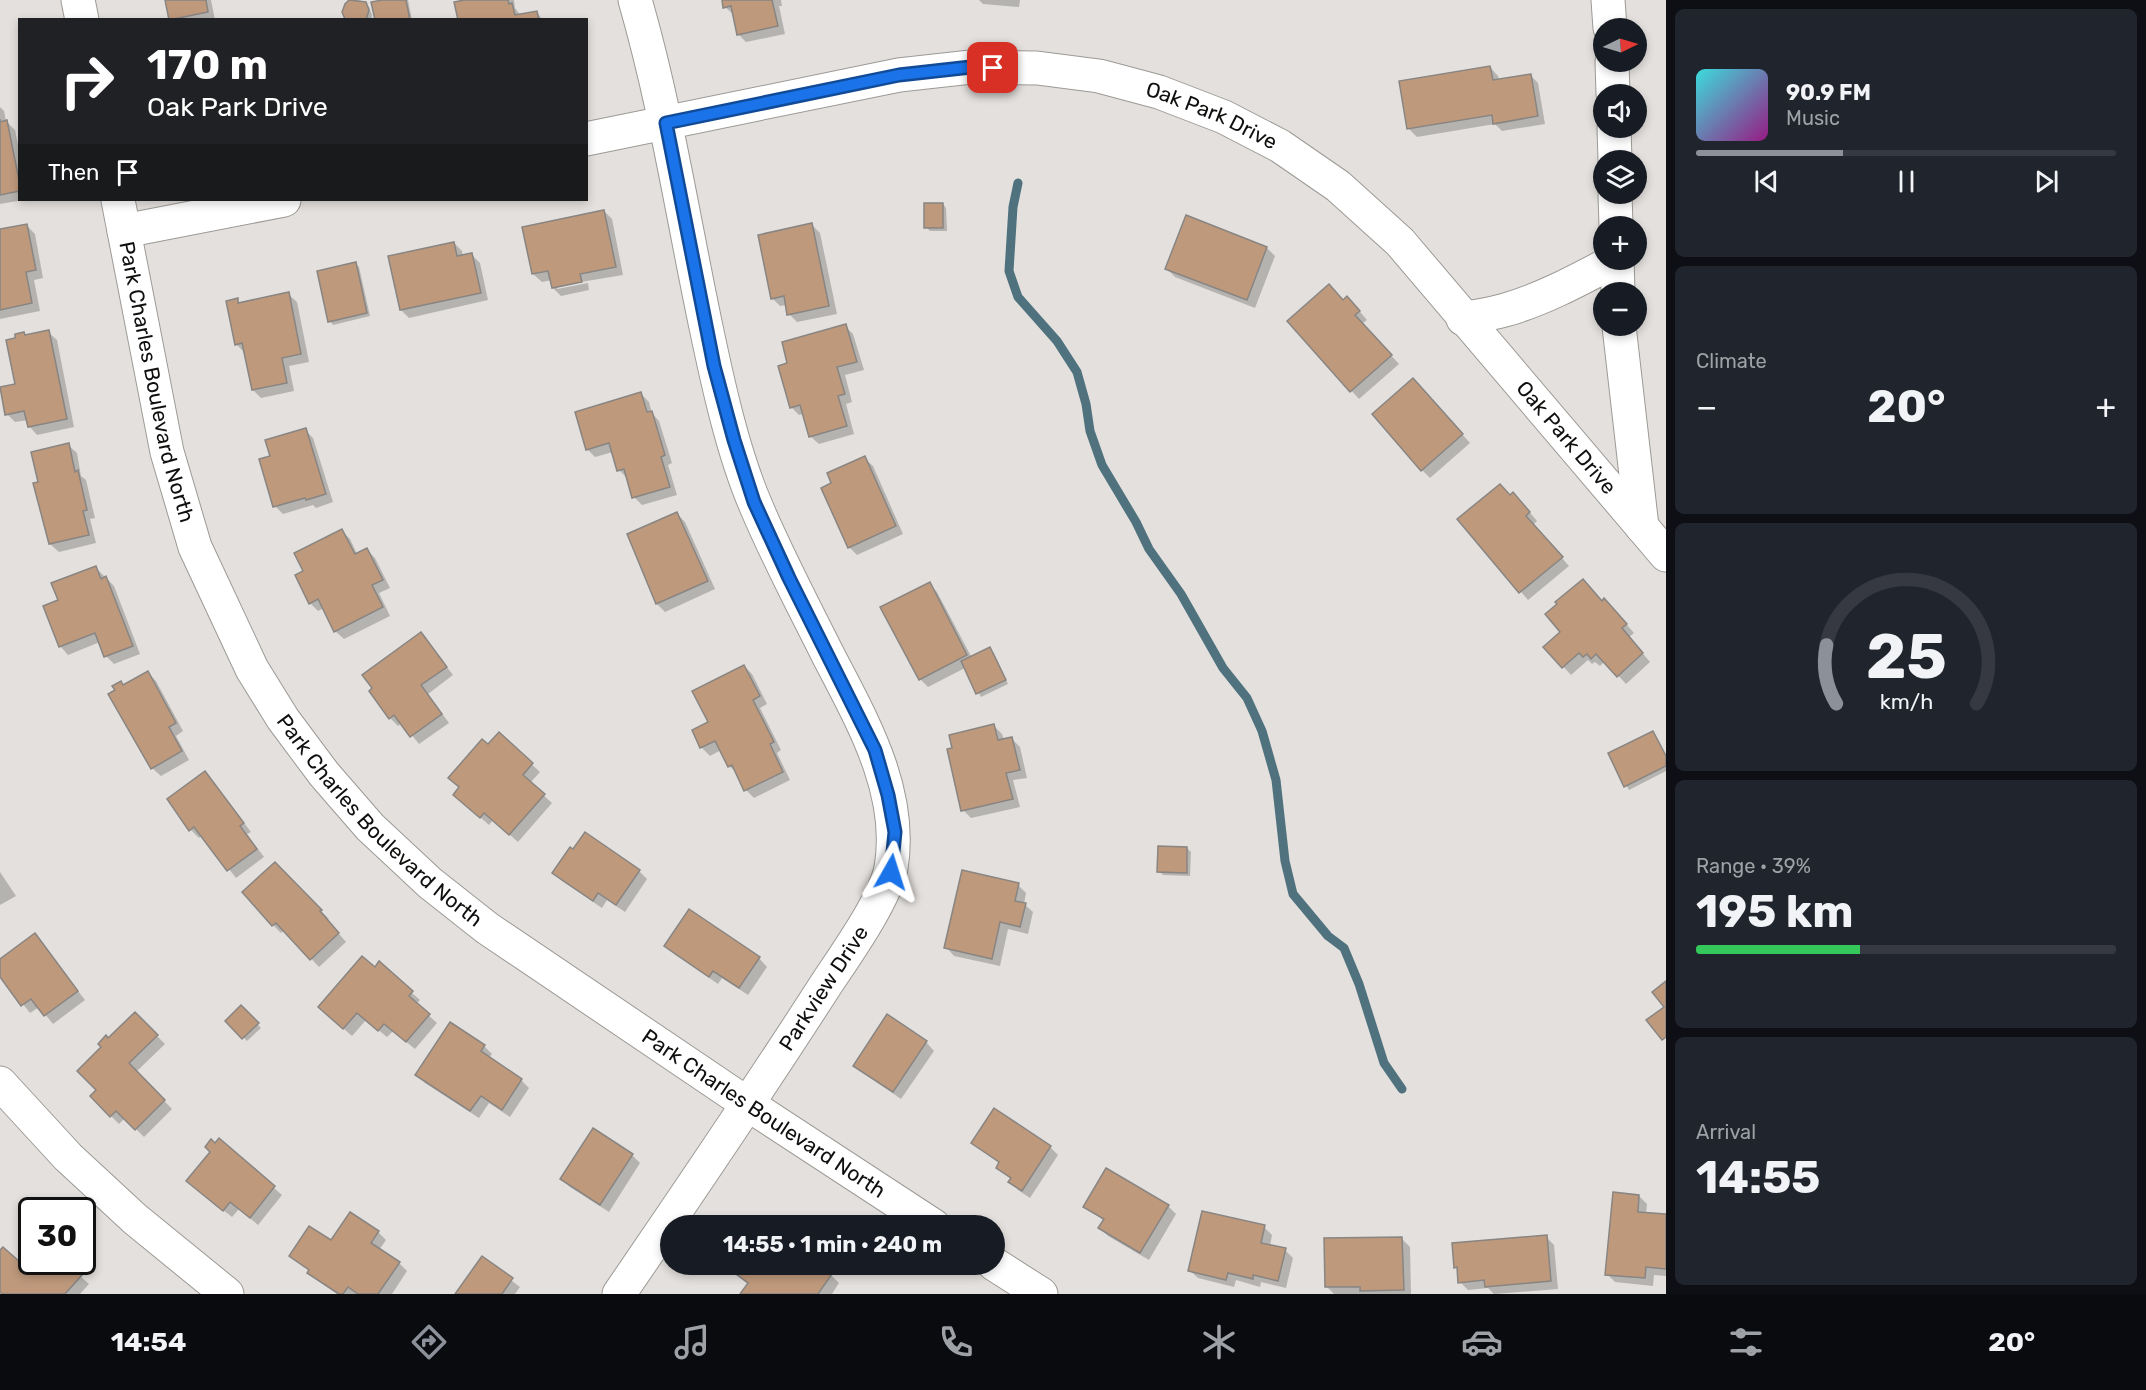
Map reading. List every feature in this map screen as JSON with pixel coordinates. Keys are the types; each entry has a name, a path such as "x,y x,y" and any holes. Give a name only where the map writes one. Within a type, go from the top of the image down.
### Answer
{"street":[{"path":"78,0 82,18"},
{"name":"Parkview Drive","path":"619,1294 749,1105 874,908 891,872 895,832 888,795 875,750 789,578 754,502 734,440 714,366 666,123 634,0"},
{"path":"1608,0 1609,18"},
{"name":"Oak Park Drive","path":"588,139 899,75 971,67 1037,68 1099,76 1159,92 1213,113 1280,147 1338,186 1400,242 1463,319 1666,555"},
{"name":"Park Charles Boulevard North","path":"118,201 167,452 195,547 252,669 283,719 324,774 370,827 430,883 487,928 749,1105 917,1215"},
{"path":"124,231 279,201"},
{"path":"1463,319 1503,311 1571,284 1598,270"},
{"path":"1620,336 1642,527"},
{"path":"0,1083 68,1157 126,1212 227,1294"},
{"path":"1005,1271 1041,1294"}],"building":[{"path":"165,0 206,0 208,12 169,18"},
{"path":"349,0 366,2 369,10 367,18 345,18 342,12"},
{"path":"406,0 410,18 375,18 371,2"},
{"path":"508,0 509,4 512,3 515,15 537,11 539,18 458,18 454,2"},
{"path":"722,0 772,0 778,26 737,35 731,6 723,8"},
{"path":"1490,66 1493,80 1531,74 1538,116 1493,124 1492,115 1407,129 1399,81"},
{"path":"7,120 18,175 18,191 0,195 0,122"},
{"path":"924,203 943,203 943,228 924,228"},
{"path":"604,210 616,267 580,274 582,282 552,288 548,271 532,274 522,227"},
{"path":"1186,215 1267,247 1247,300 1165,269"},
{"path":"812,223 829,306 787,315 784,296 771,299 758,235"},
{"path":"27,224 36,270 26,272 32,303 0,310 0,229"},
{"path":"454,242 457,256 472,253 481,293 400,310 388,256"},
{"path":"356,262 367,313 328,322 317,271"},
{"path":"1329,284 1343,300 1347,296 1360,311 1355,315 1392,355 1350,392 1287,321"},
{"path":"289,292 301,354 282,358 287,383 252,390 242,343 235,345 226,301 238,298 238,303"},
{"path":"846,324 857,362 837,367 845,394 838,396 847,426 809,437 800,405 790,408 778,366 787,363 782,342"},
{"path":"49,330 67,419 28,427 24,411 5,415 0,387 15,384 6,340 15,338 15,334 24,332 25,335"},
{"path":"1413,378 1463,434 1421,471 1372,414"},
{"path":"641,392 647,412 652,411 665,455 661,457 670,487 632,498 624,469 617,471 609,443 586,450 575,412"},
{"path":"306,428 326,494 273,507 259,459 270,456 265,440"},
{"path":"69,443 87,510 83,511 89,535 49,544 33,483 38,482 31,452"},
{"path":"865,456 896,526 848,548 821,488 831,483 827,473"},
{"path":"1500,484 1510,495 1513,492 1530,512 1526,516 1563,557 1519,593 1457,519"},
{"path":"677,512 708,581 656,604 627,534"},
{"path":"342,529 355,554 367,548 383,580 372,585 383,607 334,632 318,599 309,604 295,575 303,571 294,553"},
{"path":"96,566 101,579 106,576 133,646 104,657 95,633 59,647 43,606 58,600 51,583"},
{"path":"1583,579 1627,624 1622,628 1643,653 1617,677 1596,654 1591,659 1587,654 1583,657 1579,653 1562,668 1543,647 1560,632 1545,614 1557,604 1555,602"},
{"path":"930,582 967,655 919,680 880,607"},
{"path":"421,632 447,667 421,685 442,714 410,737 394,715 389,719 369,691 372,688 362,675"},
{"path":"990,647 1006,680 976,694 961,661"},
{"path":"744,665 760,696 753,700 774,742 770,744 783,772 744,791 732,765 728,767 715,741 700,748 692,730 708,722 692,691"},
{"path":"148,671 176,723 169,727 182,751 151,769 108,694 115,690 112,686 121,681 123,685"},
{"path":"994,724 998,740 1012,737 1020,770 1006,773 1013,799 961,811 947,749 952,748 949,735"},
{"path":"1653,731 1666,756 1666,766 1624,787 1608,753"},
{"path":"499,732 533,763 523,775 545,794 509,835 484,813 480,818 453,795 459,787 448,778 482,739 488,744"},
{"path":"205,771 244,823 240,826 257,849 227,871 194,827 189,831 167,799"},
{"path":"585,832 640,870 616,905 598,893 593,901 552,873 570,847 573,849"},
{"path":"1158,846 1187,847 1187,873 1157,872"},
{"path":"275,862 322,910 320,911 339,933 310,960 276,923 272,926 242,892"},
{"path":"962,870 1019,883 1015,901 1026,903 1020,927 1000,922 992,959 944,948"},
{"path":"689,909 760,957 739,988 713,971 709,977 664,946"},
{"path":"35,933 78,991 44,1016 31,999 21,1006 0,977 0,959"},
{"path":"362,956 375,967 379,961 413,991 409,996 430,1014 406,1042 384,1024 378,1031 357,1013 343,1029 318,1007"},
{"path":"1666,981 1666,1037 1662,1040 1646,1020 1664,1007 1652,992"},
{"path":"241,1005 259,1023 242,1039 225,1021"},
{"path":"135,1012 158,1035 129,1063 165,1100 135,1130 116,1111 110,1117 90,1096 96,1090 77,1071 101,1047 98,1044 106,1035 108,1038"},
{"path":"887,1014 927,1041 893,1092 853,1066"},
{"path":"450,1022 485,1045 481,1051 522,1079 502,1110 481,1096 470,1111 415,1075"},
{"path":"994,1108 1051,1146 1022,1191 1008,1182 1011,1178 996,1168 999,1162 971,1143"},
{"path":"593,1128 633,1154 600,1205 560,1179"},
{"path":"219,1138 275,1186 250,1218 230,1202 223,1211 186,1181 210,1152 205,1147 211,1139 215,1143"},
{"path":"1106,1168 1169,1205 1140,1253 1098,1228 1104,1219 1083,1207"},
{"path":"1613,1192 1639,1195 1638,1212 1666,1214 1666,1269 1646,1267 1645,1278 1605,1275"},
{"path":"1202,1211 1265,1225 1261,1243 1286,1248 1278,1281 1253,1275 1253,1279 1228,1273 1226,1280 1188,1271"},
{"path":"350,1212 379,1231 371,1243 400,1262 378,1294 358,1294 348,1287 343,1294 339,1294 307,1273 309,1270 289,1256 309,1226 331,1240"},
{"path":"1547,1235 1551,1281 1485,1287 1484,1280 1458,1283 1452,1243"},
{"path":"1402,1237 1404,1290 1360,1291 1360,1287 1325,1287 1324,1238"},
{"path":"3,1247 18,1260 18,1275 82,1275 65,1294 2,1294 0,1292 0,1250"},
{"path":"482,1256 513,1278 502,1294 455,1294"},
{"path":"737,1275 831,1275 818,1294 740,1294 748,1283"}],"waterway":[{"path":"1018,183 1013,207 1009,271 1018,297 1057,341 1077,372 1086,404 1090,431 1102,465 1136,522 1149,549 1181,594 1223,668 1247,698 1262,731 1276,780 1285,861 1293,894 1328,936 1344,948 1359,984 1384,1063 1402,1089"}],"route":[{"path":"891,872 895,832 888,795 875,750 789,578 754,502 734,440 714,366 666,123 899,75 971,67 993,68"}]}
